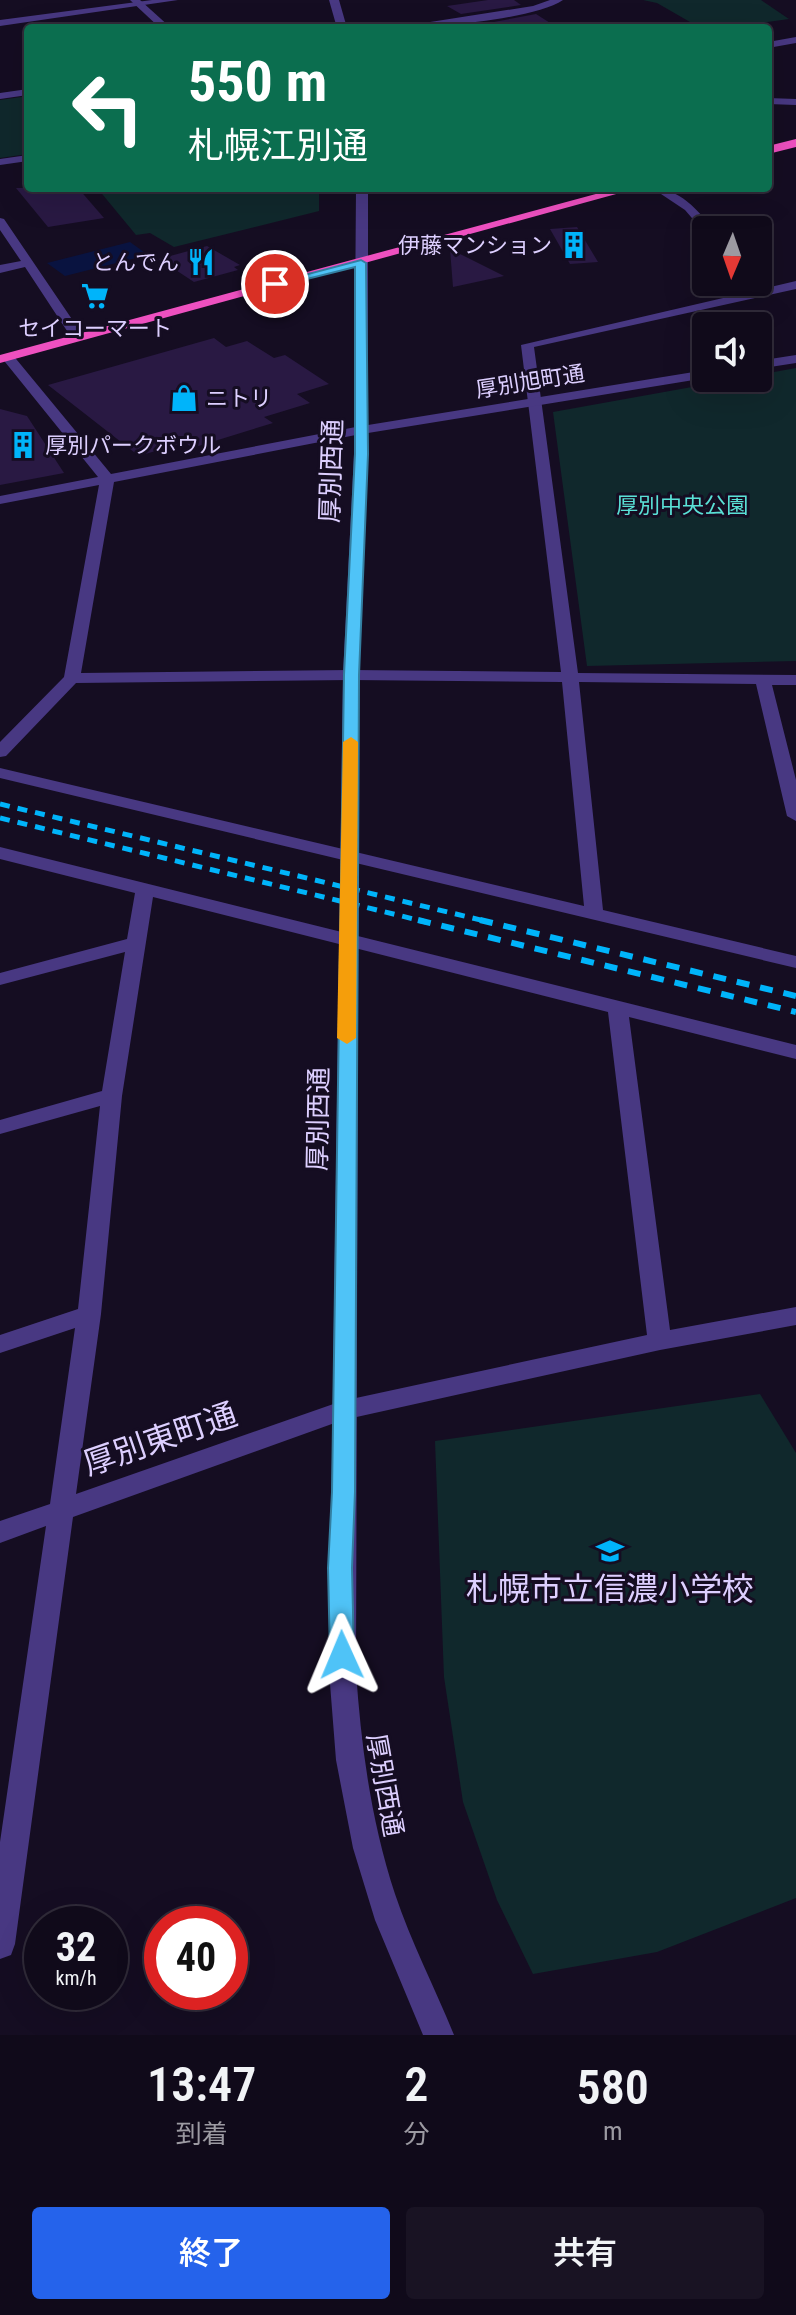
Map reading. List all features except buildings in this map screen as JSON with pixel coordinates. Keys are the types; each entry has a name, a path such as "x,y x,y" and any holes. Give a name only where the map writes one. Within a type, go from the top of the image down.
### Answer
{"highway":[{"path":"772,149 796,143"},
{"path":"4,358 613,192"}],"street":[{"path":"0,23 137,2 173,0"},
{"path":"334,0 341,24"},
{"path":"426,24 535,9 558,0"},
{"path":"137,2 162,24"},
{"path":"772,44 796,40"},
{"path":"0,96 24,93"},
{"path":"772,101 796,102"},
{"path":"0,162 24,159"},
{"name":"厚別西通","path":"362,192 361,430 351,675 340,1568 349,1749 367,1849 400,1948 439,2035"},
{"path":"664,192 696,216"},
{"path":"0,221 78,337"},
{"path":"0,269 27,263"},
{"path":"594,914 570,677 527,345 796,285"},
{"path":"0,752 72,678 107,479 4,358"},
{"path":"772,363 796,359"},
{"name":"厚別旭町通","path":"0,500 361,430 692,376"},
{"path":"72,678 351,675 796,680"},
{"path":"763,680 796,816"},
{"path":"0,773 796,962"},
{"path":"0,853 145,887 618,1010 796,1052"},
{"path":"0,1944 7,1840 61,1510 89,1314 112,1096 145,887"},
{"path":"0,979 134,943"},
{"path":"618,1010 660,1341"},
{"path":"0,1127 112,1096"},
{"path":"0,1344 89,1314"},
{"name":"厚別東町通","path":"0,1532 342,1411 660,1341 796,1316"}],"green space":[{"path":"643,0 761,0 789,19 753,24 694,24 657,3"},
{"path":"24,97 24,155 0,158 0,100"},
{"path":"100,192 319,192 319,211 174,247 150,233 136,235"},
{"name":"厚別中央公園","path":"796,368 796,661 587,666 553,412 692,387 692,392 772,392 772,372"},
{"name":"札幌市立信濃小学校","path":"760,1394 796,1453 796,1898 657,1952 533,1974 497,1900 463,1802 444,1677 435,1441"}],"shaded area":[{"path":"130,242 148,255 65,276 47,263"}],"railway":[{"path":"0,804 489,922"},
{"path":"0,818 426,922"},
{"path":"418,920 796,1012"},
{"path":"480,920 796,996"}],"slow traffic":[{"path":"347,1038 351,742"}],"place":[{"name":"伊藤マンション","path":"574,245"},
{"name":"とんでん","path":"201,262"},
{"name":"セイコーマート","path":"95,296"},
{"name":"ニトリ","path":"184,398"},
{"name":"厚別パークボウル","path":"23,445"},
{"name":"札幌市立信濃小学校","path":"610,1551"}],"route":[{"path":"275,284 361,263 361,454 351,675 344,1492 340,1568 342,1655"}]}
